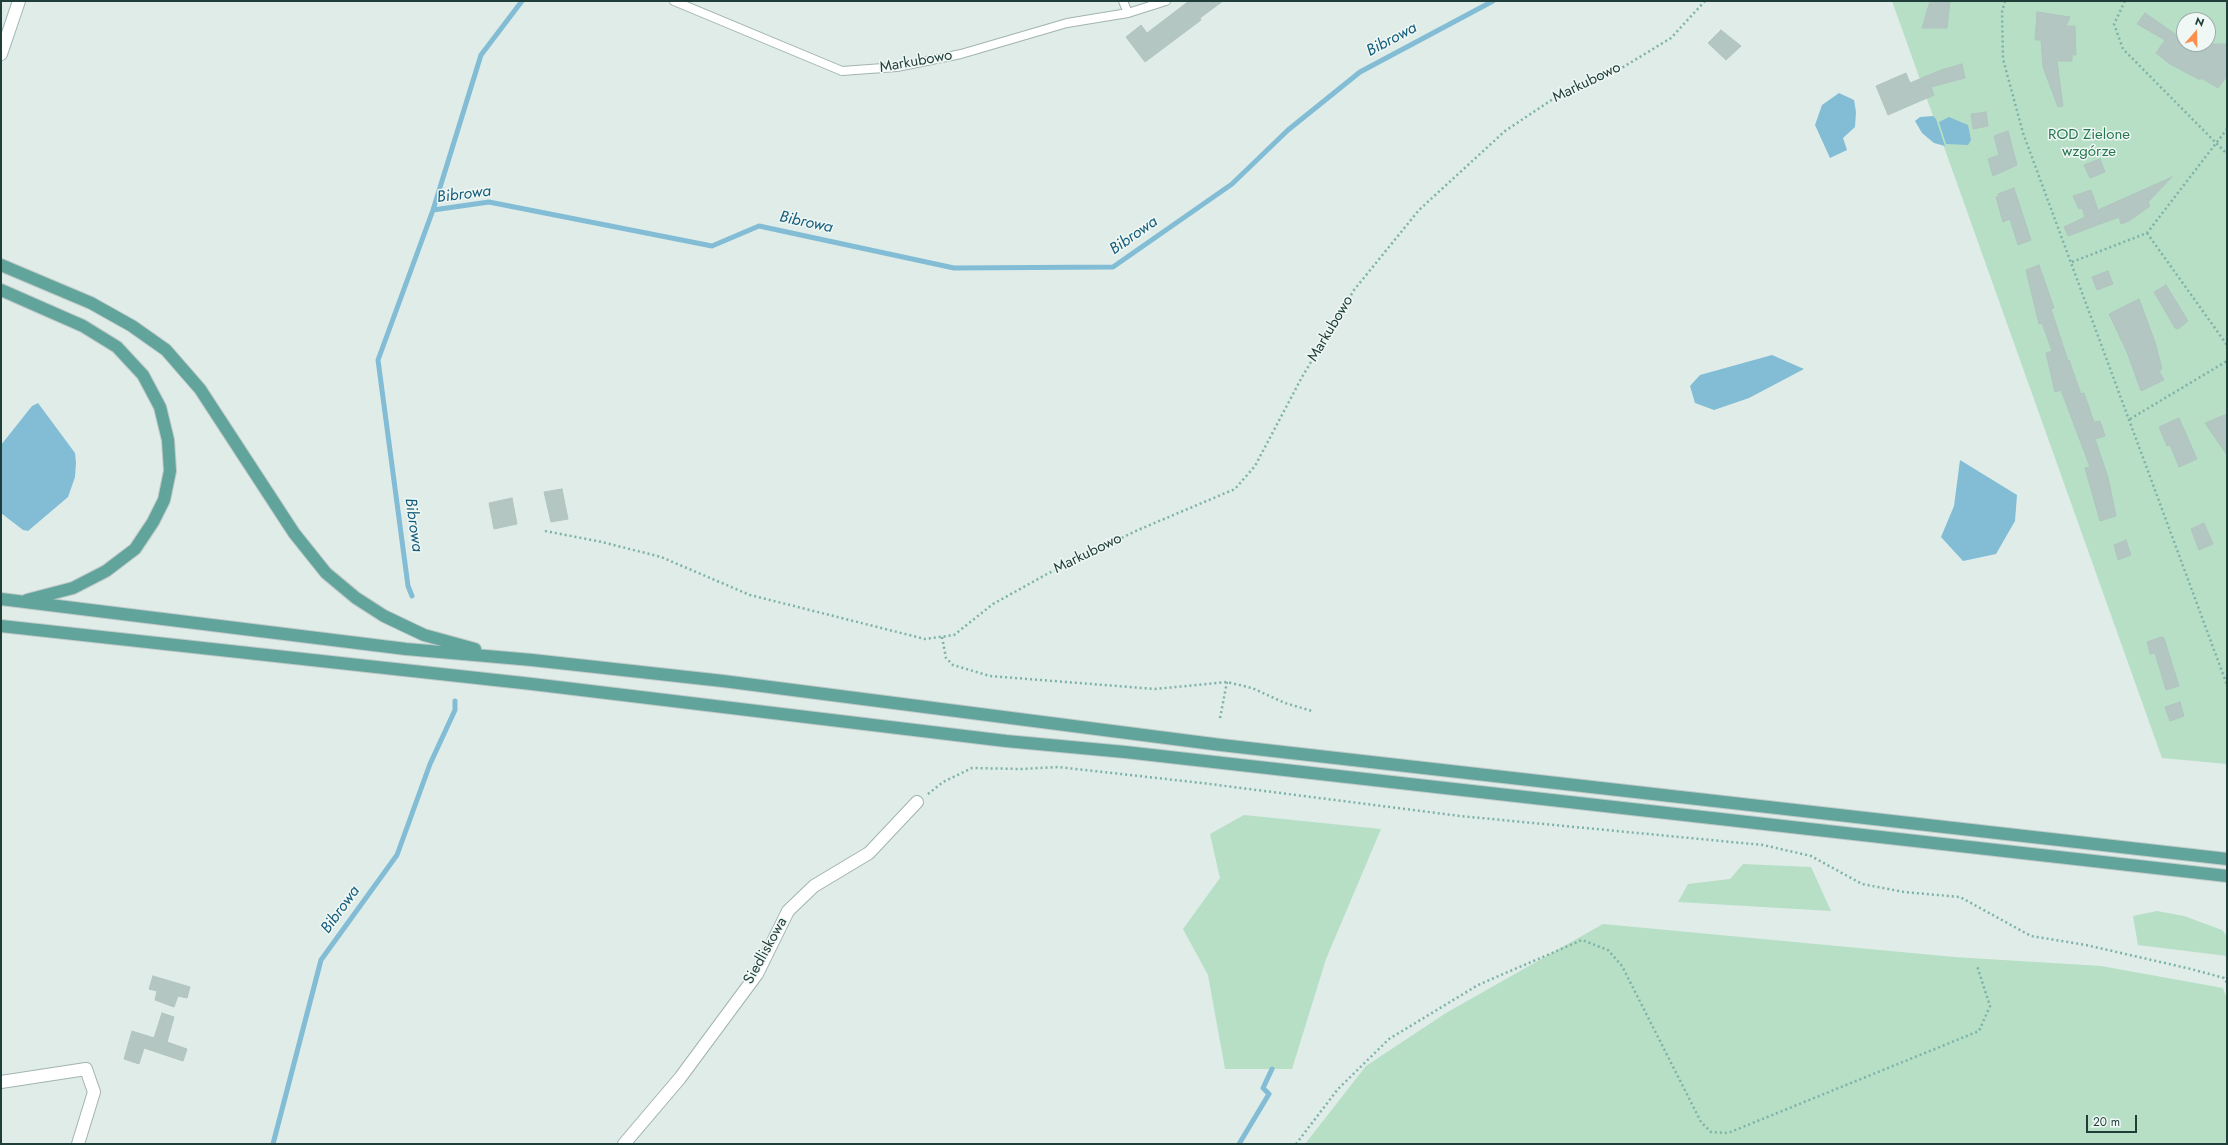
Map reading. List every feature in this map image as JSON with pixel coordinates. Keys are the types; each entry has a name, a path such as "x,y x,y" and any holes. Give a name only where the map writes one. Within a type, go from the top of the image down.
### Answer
{"main road":[{"path":"1,266 91,303 132,326 166,350 200,389 313,560 340,586 356,598 384,616 424,635 466,647 532,660"},
{"path":"1,290 84,326 117,347 143,375 160,407 168,440 170,471 164,500 153,522 135,549 106,571 73,588 22,602"},
{"path":"1,599 406,649 532,660 723,681 1221,746 2227,859"},
{"path":"1,626 532,684 992,740 1140,754 2227,876"}],"street":[{"path":"1,53 19,1"},
{"name":"Siedliskowa","path":"624,1144 680,1078 757,974 788,911 814,886 869,853 918,802"},
{"path":"1,1082 86,1069 94,1092 78,1144"}],"lane":[{"name":"Markubowo","path":"674,1 842,71 897,67 940,58 1068,23 1128,13 1166,1"},
{"path":"1123,1 1128,13"}],"path":[{"name":"Markubowo","path":"942,637 954,635 993,604 1047,574 1138,530 1236,489 1255,466 1302,376 1354,290 1419,210 1504,131 1562,93 1620,68 1671,38 1705,1"},
{"path":"2005,1 2002,12 2003,59 2023,133 2072,262 2227,685"},
{"path":"2125,1 2114,24 2123,49 2227,154"},
{"path":"2072,262 2147,233 2227,129"},
{"path":"2147,233 2227,345"},
{"path":"2130,419 2227,361"},
{"path":"546,531 602,542 662,557 750,595 926,639 942,637 946,658 953,665 990,676 1155,689 1227,682 1252,688 1286,703 1312,711"},
{"path":"1220,718 1227,682"},
{"path":"918,802 943,782 972,768 1058,768 1202,783 1460,816 1763,845 1811,856 1862,884 1904,892 1960,897 2031,936 2086,945 2184,968 2224,978 2227,983"},
{"path":"1296,1144 1338,1089 1389,1039 1478,985 1582,940 1608,950 1622,966 1701,1122 1711,1132 1728,1133 1979,1031 1990,1006 1977,966"}],"green space":[{"name":"ROD Zielone wzgórze","path":"1892,1 2227,1 2227,764 2162,758"},
{"path":"1244,815 1381,829 1326,959 1292,1069 1225,1069 1208,975 1183,929 1220,878 1210,834"},
{"path":"1743,864 1811,867 1831,911 1678,902 1688,884 1730,879"},
{"path":"2157,911 2184,916 2222,930 2227,936 2227,956 2138,945 2133,916"},
{"path":"1603,924 1954,957 2101,966 2223,988 2227,999 2227,1144 1305,1144 1366,1066 1446,1013"}],"water":[{"path":"1839,93 1854,100 1856,112 1855,127 1843,138 1847,150 1830,158 1815,125 1822,105"},
{"path":"1933,116 1936,119 1945,146 1934,143 1922,133 1915,121 1920,117"},
{"path":"1949,117 1968,125 1971,140 1968,145 1946,144 1939,122"},
{"path":"1772,355 1804,369 1749,398 1714,410 1695,403 1690,386 1700,375"},
{"path":"38,403 75,453 75,477 68,497 28,531 23,530 1,513 1,445 32,406"},
{"path":"1960,460 2017,495 2015,521 1996,554 1963,561 1941,537 1954,506"}],"building":[{"path":"1189,1 1223,1 1200,18 1201,20 1145,62 1126,37 1141,25 1147,33"},
{"path":"1930,1 1950,1 1947,28 1922,28"},
{"path":"2037,12 2070,17 2066,26 2075,26 2076,55 2072,55 2072,61 2057,61 2063,106 2058,107 2043,67 2041,40 2035,40"},
{"path":"2145,13 2176,35 2176,52 2216,52 2216,44 2227,44 2227,76 2218,88 2201,78 2200,80 2170,64 2156,53 2165,40 2137,24"},
{"path":"1721,30 1741,46 1726,60 1708,43"},
{"path":"1962,64 1965,78 1931,87 1934,95 1888,115 1876,86 1906,73 1910,83 1941,70"},
{"path":"1986,112 1988,126 1973,129 1971,114"},
{"path":"2008,131 2017,165 1993,176 1988,159 1999,155 1994,136"},
{"path":"2100,159 2105,172 2090,178 2084,165"},
{"path":"2172,177 2148,202 2150,206 2129,221 2121,224 2119,217 2068,236 2064,227 2085,217 2082,208 2079,209 2073,196 2091,190 2098,210"},
{"path":"2014,188 2031,240 2018,245 2010,219 2003,222 1996,197 1999,196 1998,194"},
{"path":"2039,265 2054,308 2051,309 2068,361 2069,360 2081,394 2084,393 2094,422 2100,421 2105,436 2095,439 2108,477 2116,516 2100,521 2085,468 2090,467 2061,390 2055,392 2046,353 2052,351 2042,323 2039,324 2026,270"},
{"path":"2108,271 2113,284 2097,290 2092,277"},
{"path":"2166,285 2188,321 2178,329 2175,328 2154,292"},
{"path":"2139,299 2155,342 2162,369 2159,371 2164,380 2141,391 2127,352 2109,314"},
{"path":"2227,414 2227,455 2205,423"},
{"path":"2179,418 2197,459 2179,467 2170,445 2167,446 2159,427"},
{"path":"562,489 568,519 551,522 544,492"},
{"path":"512,498 517,524 494,529 489,503"},
{"path":"2204,523 2213,544 2199,550 2191,529"},
{"path":"2126,540 2131,555 2118,560 2114,545"},
{"path":"2161,637 2164,638 2179,686 2166,690 2155,653 2150,654 2147,642"},
{"path":"2180,702 2184,716 2170,721 2165,707"},
{"path":"153,976 190,987 187,998 178,996 174,1007 155,1000 157,991 149,989"},
{"path":"162,1013 174,1017 167,1042 187,1049 183,1061 144,1048 139,1064 124,1059 132,1031 154,1038"}],"waterway":[{"name":"Bibrowa","path":"412,596 408,586 378,360 433,210 481,55 522,1"},
{"name":"Bibrowa","path":"433,210 489,202 712,246 759,226 954,268 1113,267 1232,184 1288,130 1360,72 1493,1"},
{"name":"Bibrowa","path":"273,1144 321,960 397,855 430,764 455,710 455,701"},
{"path":"1239,1144 1269,1094 1263,1088 1272,1069"}]}
